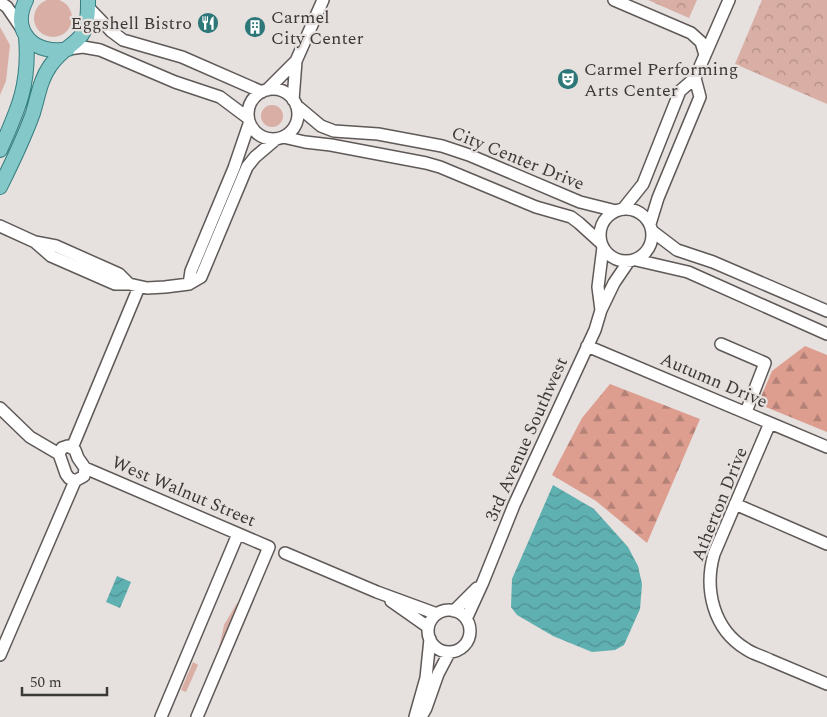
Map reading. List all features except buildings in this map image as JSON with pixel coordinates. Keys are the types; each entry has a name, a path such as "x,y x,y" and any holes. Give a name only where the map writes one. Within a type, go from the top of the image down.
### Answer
{"main road":[{"path":"0,150 16,113 25,85 28,60 21,15 26,0"},
{"path":"0,187 27,128 43,78 54,61 79,40 84,33 87,24 87,3"},
{"path":"24,34 33,44 43,49 54,51 68,49"}],"street":[{"path":"0,226 35,242 56,246 119,274 134,285 165,287 189,284 201,277 247,167 255,157 295,127 298,120 295,102 296,61 323,0"},
{"path":"614,0 691,33 701,42 705,55"},
{"path":"729,0 695,78 680,91 643,184 619,210 604,221 601,228 602,245 614,258 688,272 827,334"},
{"path":"0,2 13,14 24,34"},
{"path":"87,3 111,31 123,40 182,57 264,91 273,89 284,92 295,102"},
{"path":"68,49 83,46 100,50 175,82 220,97 248,121 259,136 267,139 279,138"},
{"path":"189,284 191,271 234,168 248,121 249,104 252,99 264,91 296,61"},
{"path":"632,260 648,250 651,243 651,228 658,198 700,97 695,78"},
{"name":"City Center Drive","path":"295,102 320,126 334,131 378,134 442,146 469,155 580,202 619,210"},
{"name":"City Center Drive","path":"279,138 331,144 440,167 536,207 570,217 580,223 602,245"},
{"path":"619,210 637,212 644,216 651,228 677,250 713,262 827,311"},
{"name":"3rd Avenue Southwest","path":"601,310 598,287 602,245"},
{"name":"3rd Avenue Southwest","path":"466,617 483,582 514,505 595,330 601,310 614,283 632,260"},
{"path":"72,448 134,285"},
{"path":"721,344 765,363 746,412"},
{"name":"Autumn Drive","path":"587,346 827,447"},
{"path":"0,408 30,437 59,454 66,474 69,478 76,481"},
{"name":"Atherton Drive","path":"770,423 714,554 710,568 709,584 712,601 718,619 729,635 746,649 827,684"},
{"path":"0,655 76,481 84,476 85,468 75,450 68,446 62,448 59,454"},
{"name":"West Walnut Street","path":"85,468 270,547 197,717"},
{"path":"736,504 827,544"},
{"path":"161,717 238,534"},
{"path":"285,553 377,592 437,614"},
{"name":"3rd Avenue Southwest","path":"454,611 483,582"},
{"path":"377,592 429,633 437,648 449,653 461,649 469,639 470,626 466,617 454,611 444,611 433,617 429,633 426,678 416,717"},
{"path":"421,717 438,674 449,653"}],"green space":[{"path":"53,-1 60,0 66,5 71,11 71,25 66,31 60,36 53,37 46,36 40,31 35,25 34,18 35,11 40,5 46,0"},
{"path":"648,0 697,0 689,18"},
{"path":"762,0 827,0 827,104 735,64"},
{"path":"0,27 10,45 6,81 0,95"},
{"path":"272,105 280,108 283,116 280,124 272,127 264,124 261,116 264,108"},
{"path":"805,346 827,355 827,432 758,404 772,371"},
{"path":"610,384 700,419 647,543 596,501 552,475 582,418"},
{"path":"237,603 240,606 222,649 219,648 224,625"},
{"path":"193,662 198,665 186,692 181,690"}],"water":[{"path":"553,485 594,509 628,547 638,566 642,584 640,609 624,645 615,650 592,652 553,636 517,615 511,607 512,579"},
{"path":"117,576 131,582 120,608 106,602"}],"place":[{"name":"Eggshell Bistro","path":"208,23"},
{"name":"Carmel City Center","path":"255,27"},
{"name":"Carmel Performing Arts Center","path":"568,79"}]}
